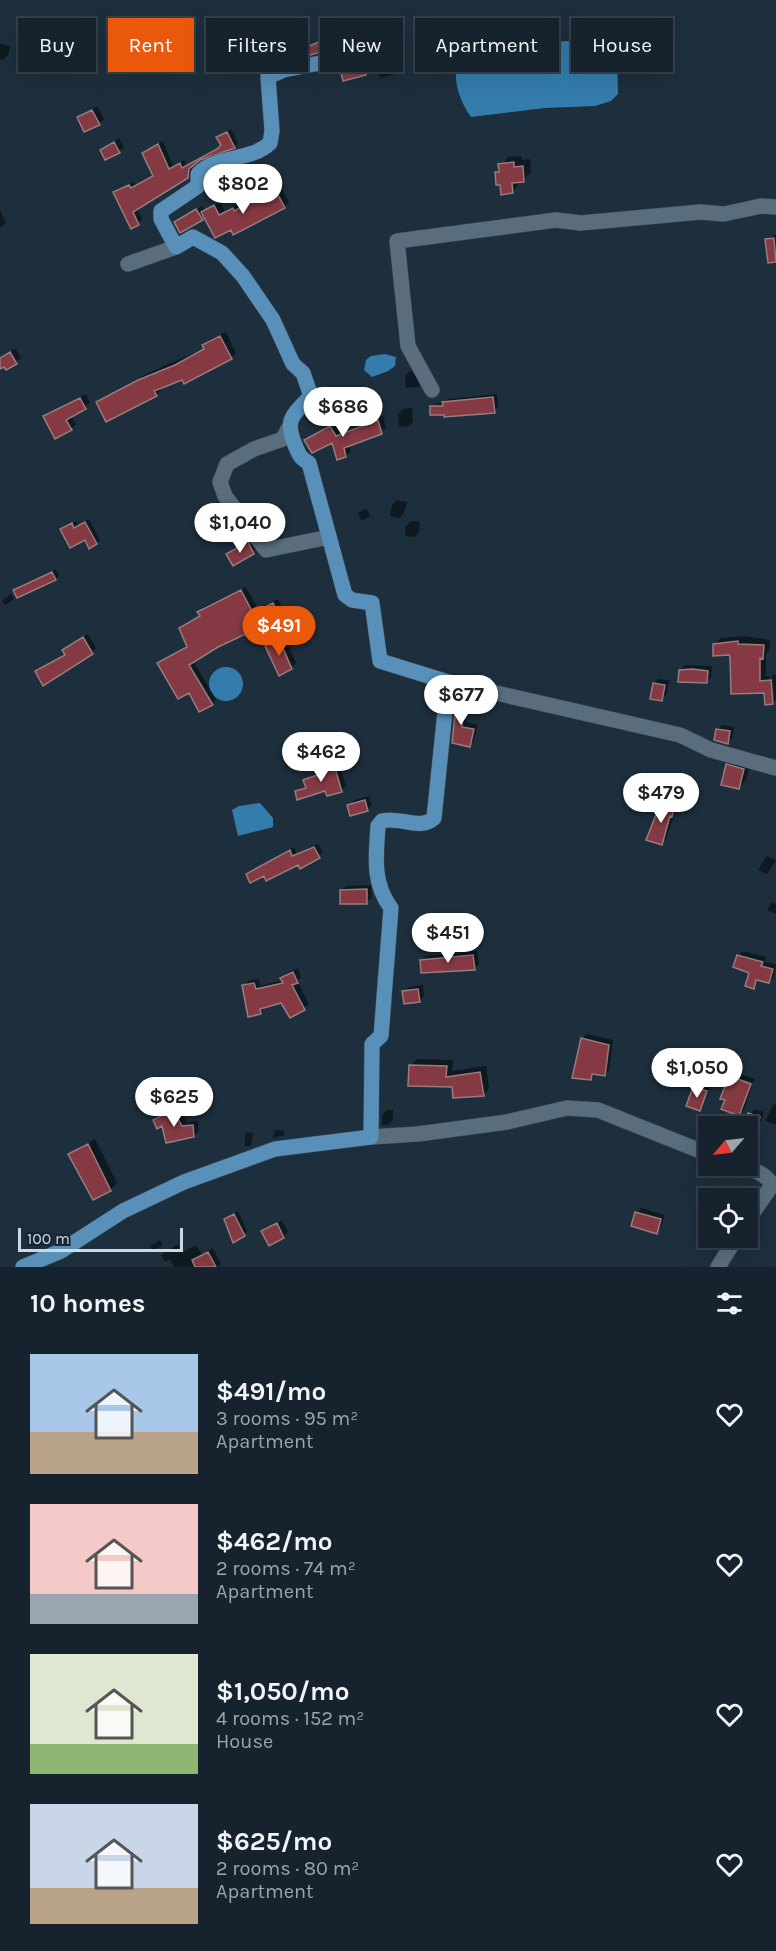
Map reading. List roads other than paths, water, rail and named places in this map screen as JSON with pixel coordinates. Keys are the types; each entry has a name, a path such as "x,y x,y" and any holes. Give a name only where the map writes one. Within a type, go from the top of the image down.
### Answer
{"main road":[{"path":"22,1267 61,1251 123,1211 184,1182 275,1149 371,1137 372,1044 381,1036 391,908 383,898 377,882 378,826 382,821 389,819 424,824 434,818 448,682 380,661 372,603 352,600 345,595 309,464 300,458 288,429 291,418 311,396 303,373 293,364 273,320 243,276 222,253 193,237 176,247 161,219 161,211 198,186 198,174 202,170 228,159 251,154 270,143 272,131 267,77 284,70 320,63"}],"street":[{"path":"432,390 408,346 397,241 556,220 581,223 700,212 724,214 761,206 776,207"},
{"path":"128,264 176,247"},
{"path":"288,429 283,439 227,464 220,482 225,496 266,550 329,537"},
{"path":"448,682 680,735 711,750 776,768"},
{"path":"371,1137 418,1134 577,1109 598,1110 698,1150"},
{"path":"758,1172 774,1180 758,1204"},
{"path":"718,1267 730,1248"}],"water":[{"path":"571,41 571,72 617,72 618,94 611,101 595,106 545,108 471,117 459,92 456,72 559,72 559,42"},
{"path":"385,354 396,357 395,366 372,377 364,370 366,360 371,356"},
{"path":"226,667 238,672 243,684 238,696 226,701 214,696 209,684 214,672"},
{"path":"260,803 273,818 273,827 238,836 232,810 239,806"}]}
